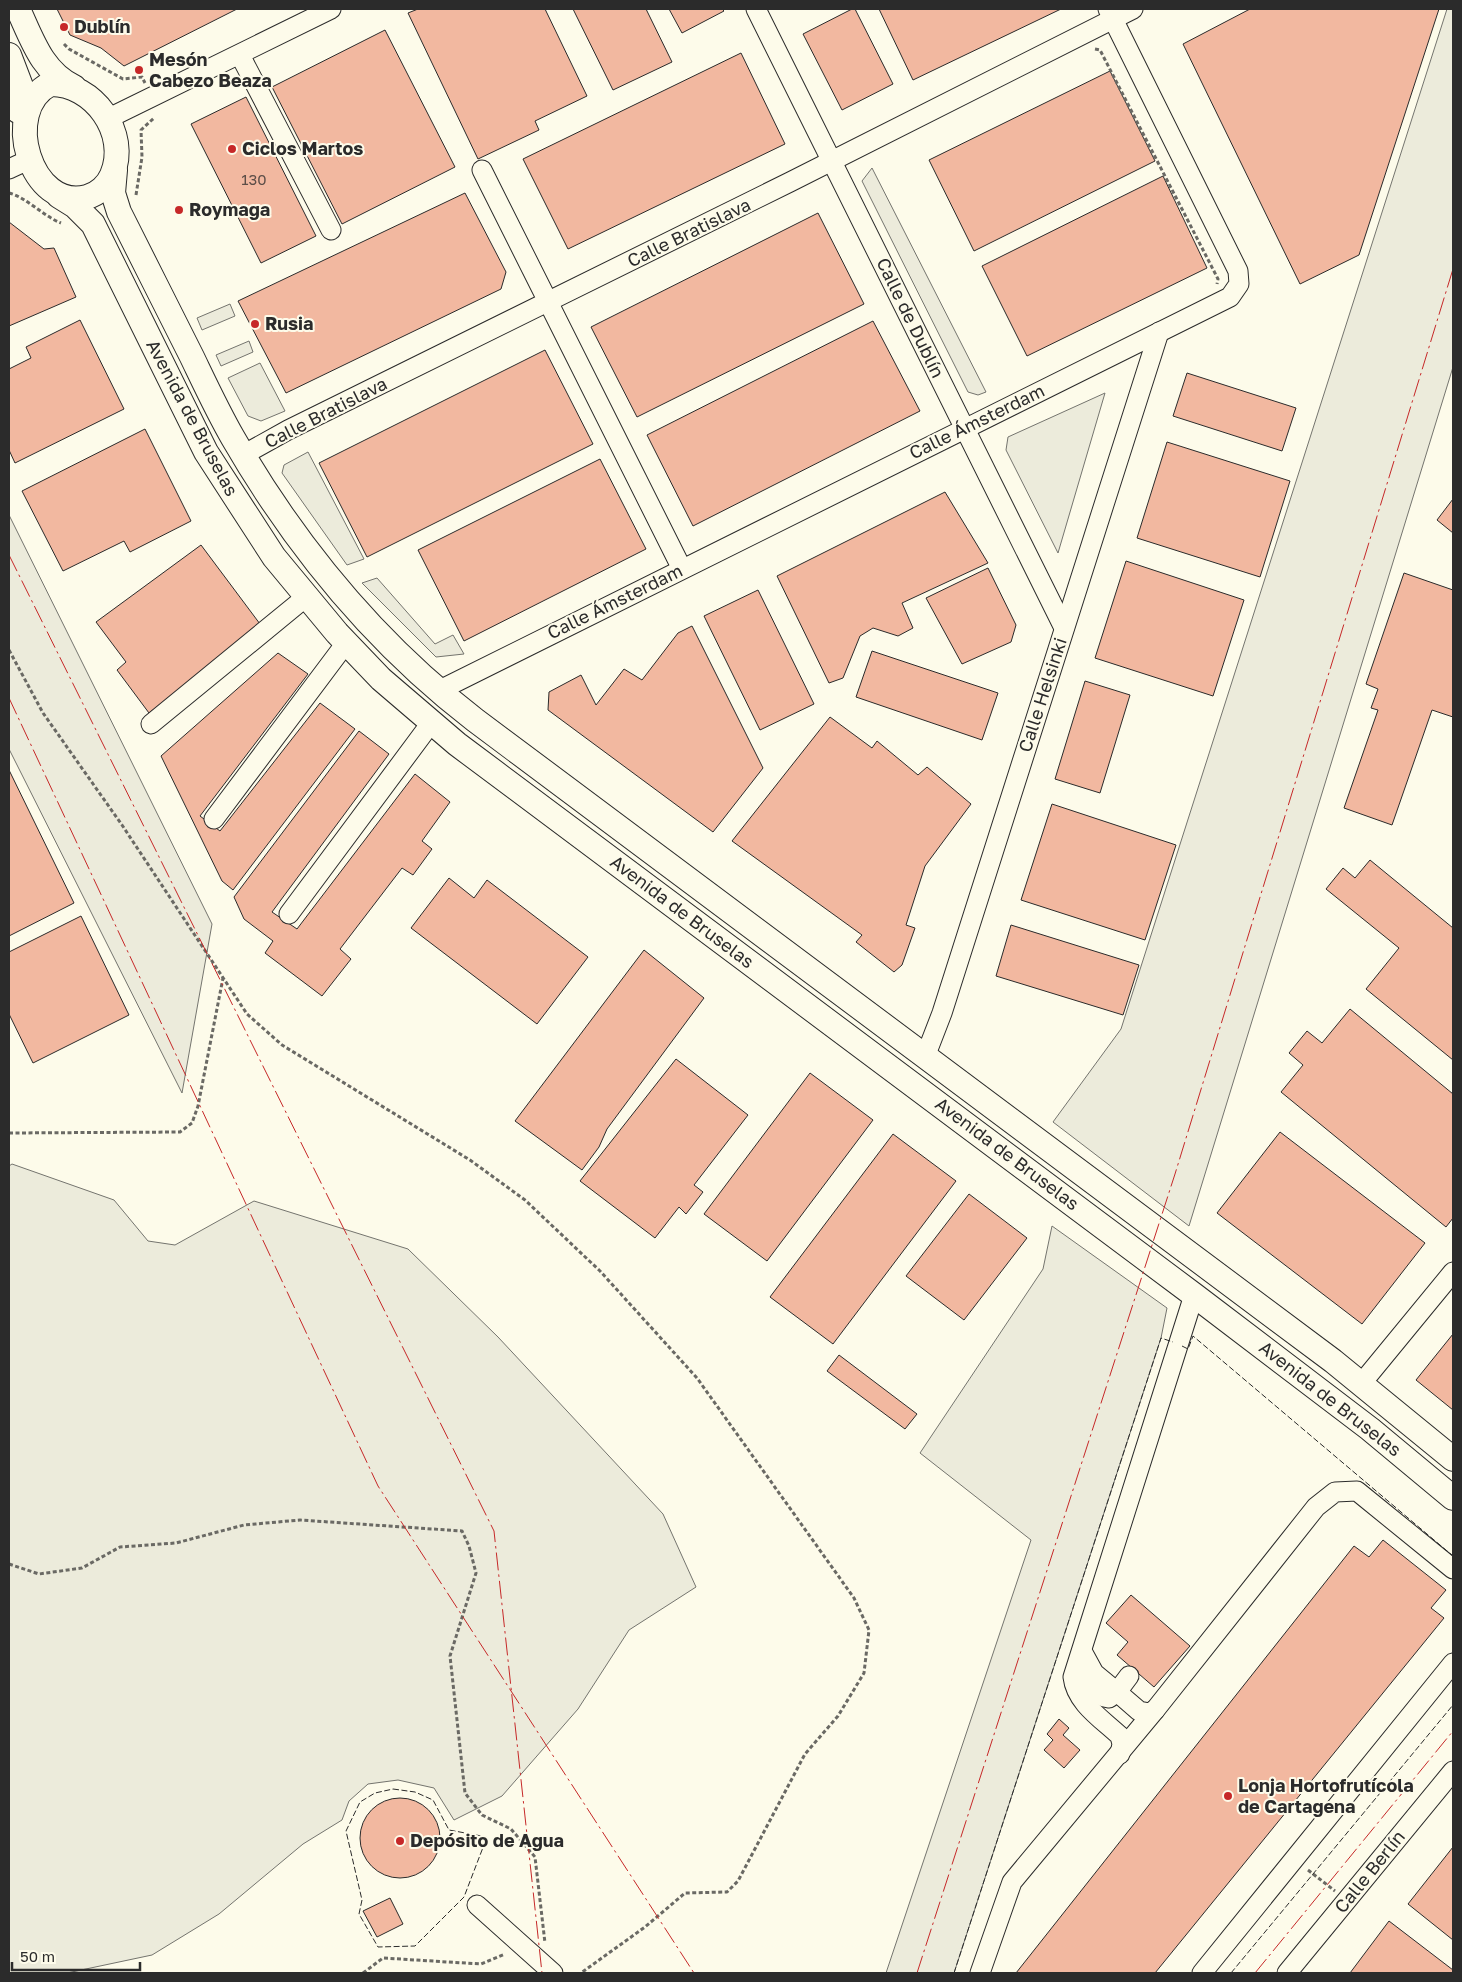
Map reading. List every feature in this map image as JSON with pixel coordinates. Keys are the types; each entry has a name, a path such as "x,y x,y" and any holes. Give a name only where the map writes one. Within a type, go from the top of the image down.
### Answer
{"main road":[{"path":"9,56 22,90 17,114 16,166 58,196 75,198 93,195 110,181 114,170 116,145 107,118 88,95 59,79 47,67 18,9"},
{"path":"17,114 28,95 39,88 50,84 63,84 75,87"},
{"name":"Avenida de Bruselas","path":"114,170 113,193 119,212 243,455 281,515 338,590 380,637 438,691 1361,1384 1453,1459"},
{"name":"Avenida de Bruselas","path":"58,196 75,206 93,224 216,470 274,557 346,643 381,679 424,717 1342,1407 1453,1498"},
{"path":"216,470 243,455"},
{"path":"424,717 438,691"},
{"path":"909,1081 925,1057"},
{"path":"1194,1295 1209,1271"},
{"path":"1342,1407 1361,1384"}],"street":[{"path":"107,118 240,55 331,9"},
{"name":"Calle de Dublín","path":"756,9 1064,628"},
{"name":"Calle Bratislava","path":"243,455 288,430 832,161 1110,14 1133,9"},
{"name":"Calle Ámsterdam","path":"438,691 1230,296 1239,284 1238,271 1110,14"},
{"path":"240,55 331,230"},
{"path":"482,170 550,302 682,569"},
{"name":"Calle Helsinki","path":"925,1057 942,1013 1159,332"},
{"path":"151,724 306,597"},
{"path":"214,818 346,643"},
{"path":"288,914 424,717"},
{"path":"1361,1384 1453,1272"},
{"path":"1120,1754 1122,1744 1120,1736 1081,1699 1074,1688 1073,1677 1194,1295"},
{"path":"980,1973 1012,1882 1120,1754 1316,1507 1335,1492 1357,1491 1453,1569"},
{"path":"1080,1657 1094,1673 1140,1711 1149,1713 1155,1710"},
{"path":"1202,1973 1453,1663"},
{"path":"1117,1692 1129,1676"},
{"name":"Calle Berlín","path":"1287,1973 1453,1771"},
{"path":"477,1905 551,1972"}],"path":[{"path":"64,44 69,50 123,78 142,77"},
{"path":"1089,52 1095,49 1100,50 1218,279 1214,286"},
{"path":"136,200 136,186 142,157 141,130 147,122 160,114"},
{"path":"9,193 68,226"},
{"path":"9,650 43,713 122,825 247,1014 282,1045 470,1160 525,1200 600,1271 697,1378 854,1598 869,1630 864,1673 838,1716 805,1754 738,1881 727,1892 685,1893 645,1927 581,1973"},
{"path":"9,1134 180,1132 192,1123 198,1106 223,978"},
{"path":"9,1564 39,1574 82,1568 120,1547 176,1543 244,1525 300,1520 462,1531 469,1546 476,1573 450,1656 466,1793 482,1815 511,1829 535,1857 540,1904 551,1972"},
{"path":"1295,1859 1347,1900"},
{"path":"363,1973 383,1958 481,1964 523,1946"}],"shaded area":[{"path":"1447,9 1453,9 1453,367 1189,1226 1053,1122 1121,1029"},
{"path":"872,168 986,392 978,395 968,392 862,181"},
{"path":"230,304 235,316 202,330 197,318"},
{"path":"249,341 253,352 221,366 216,355"},
{"path":"260,363 285,411 261,421 248,416 228,378"},
{"path":"1105,393 1058,553 1006,450 1008,437"},
{"path":"308,452 364,559 347,565 282,473 284,465"},
{"path":"9,515 212,924 182,1093 9,749"},
{"path":"377,578 435,644 453,635 464,654 436,657 362,583"},
{"path":"12,1164 114,1200 148,1241 175,1245 254,1201 408,1249 498,1337 663,1514 696,1587 629,1630 578,1709 502,1796 454,1820 434,1788 398,1780 368,1784 349,1801 342,1820 303,1844 219,1914 152,1955 67,1973 9,1973 9,1166"},
{"path":"1052,1226 1167,1308 1161,1338 954,1973 886,1973 1031,1540 920,1453 1043,1269"}],"building":[{"path":"57,9 237,9 124,66 101,48 70,35"},
{"path":"418,9 545,9 587,96 535,121 539,130 478,159 408,13"},
{"path":"573,9 646,9 672,62 613,90"},
{"path":"669,9 722,9 724,11 682,33"},
{"path":"855,9 893,84 842,110 803,34"},
{"path":"879,9 1061,9 913,80"},
{"path":"1250,9 1439,9 1359,255 1300,284 1183,44"},
{"path":"385,30 455,167 342,224 272,87"},
{"path":"741,53 785,144 568,249 523,159"},
{"path":"1110,71 1155,161 974,251 929,160"},
{"path":"246,97 316,236 261,263 191,124"},
{"path":"1163,176 1207,268 1027,356 982,266"},
{"path":"465,193 506,272 501,289 286,393 238,301"},
{"path":"818,213 864,304 637,417 591,327"},
{"path":"9,222 44,249 54,248 76,297 9,326"},
{"path":"80,320 124,409 15,463 9,450 9,369 31,358 26,347"},
{"path":"873,321 920,411 693,526 647,435"},
{"path":"545,350 593,444 367,557 319,463"},
{"path":"1187,373 1296,408 1282,451 1173,416"},
{"path":"145,429 191,521 130,552 124,541 63,571 22,491"},
{"path":"1167,442 1290,481 1260,577 1137,538"},
{"path":"600,459 646,549 464,641 418,550"},
{"path":"945,492 988,563 902,603 913,628 898,636 873,628 860,636 843,678 829,683 777,576"},
{"path":"1453,499 1453,533 1437,520"},
{"path":"201,545 263,628 149,713 117,670 126,662 96,622"},
{"path":"1126,561 1244,600 1213,696 1095,658"},
{"path":"988,568 1016,625 1011,642 962,664 926,598"},
{"path":"1404,573 1453,590 1453,717 1432,710 1392,825 1344,808 1378,710 1371,708 1378,689 1366,684"},
{"path":"758,590 814,704 760,730 704,616"},
{"path":"692,626 763,768 713,832 548,710 549,692 581,675 596,705 624,669 642,680 678,633"},
{"path":"872,651 998,693 982,740 856,697"},
{"path":"278,653 308,674 200,816 220,831 320,703 355,729 233,890 222,881 161,756"},
{"path":"1085,681 1130,695 1100,793 1055,779"},
{"path":"830,717 872,748 877,741 918,775 927,767 971,804 925,866 906,925 915,928 902,965 894,972 856,942 862,935 732,841"},
{"path":"359,731 389,754 272,912 297,929 415,774 450,802 422,841 432,849 413,875 402,868 340,949 351,959 322,996 265,953 273,941 244,919 234,897"},
{"path":"9,770 74,903 9,936"},
{"path":"1052,804 1176,845 1145,940 1021,900"},
{"path":"1370,860 1453,928 1453,1060 1366,989 1399,948 1326,889 1343,868 1355,878"},
{"path":"449,878 474,898 487,880 588,957 537,1024 411,928"},
{"path":"81,916 129,1015 33,1063 9,1014 9,952"},
{"path":"1011,925 1139,965 1123,1015 996,976"},
{"path":"644,950 704,998 607,1129 599,1147 582,1170 515,1121"},
{"path":"1350,1009 1453,1094 1453,1218 1446,1227 1281,1092 1303,1065 1289,1053 1307,1031 1322,1043"},
{"path":"676,1059 748,1115 694,1185 703,1192 686,1214 679,1207 655,1238 580,1181"},
{"path":"810,1073 873,1120 767,1261 704,1214"},
{"path":"1280,1132 1425,1243 1362,1324 1217,1213"},
{"path":"893,1134 956,1181 833,1344 770,1297"},
{"path":"969,1194 1027,1238 964,1320 906,1276"},
{"path":"1453,1334 1453,1410 1416,1380"},
{"path":"839,1355 917,1414 905,1429 827,1371"},
{"name":"Lonja Hortofrutícola de Cartagena","path":"1383,1540 1446,1590 1431,1608 1444,1618 1155,1973 1016,1973 1354,1546 1369,1557"},
{"path":"1131,1595 1190,1646 1154,1687 1117,1655 1128,1642 1106,1623"},
{"path":"1059,1719 1069,1728 1063,1735 1080,1750 1064,1768 1044,1750 1053,1740 1047,1734"},
{"name":"Depósito de Agua","path":"392,1798 408,1798 429,1809 440,1830 440,1846 429,1867 408,1878 392,1878 378,1872 366,1860 360,1846 360,1830 366,1816 378,1804"},
{"path":"1453,1847 1453,1940 1408,1904"},
{"path":"390,1898 403,1924 377,1937 363,1911"},
{"path":"1389,1921 1453,1970 1453,1973 1350,1973"}],"fence":[{"path":"1182,1346 1188,1349 1193,1336 1453,1556"},
{"path":"954,1973 1161,1338 1173,1342"},
{"path":"1231,1973 1453,1705"},
{"path":"393,1789 415,1792 433,1800 449,1830 487,1837 464,1897 415,1946 378,1947 359,1914 362,1900 346,1831 360,1802 375,1793 393,1789"}],"power":[{"path":"917,1973 1175,1174 1453,269"},
{"path":"9,555 494,1531 542,1973"},
{"path":"9,698 378,1486 694,1973"},
{"path":"1255,1973 1453,1731"}],"place":[{"name":"Dublín","path":"64,27"},
{"name":"Mesón Cabezo Beaza","path":"139,70"},
{"name":"Ciclos Martos","path":"232,149"},
{"name":"Roymaga","path":"179,210"},
{"name":"Rusia","path":"255,324"},
{"name":"Lonja Hortofrutícola de Cartagena","path":"1228,1796"},
{"name":"Depósito de Agua","path":"400,1841"}]}
